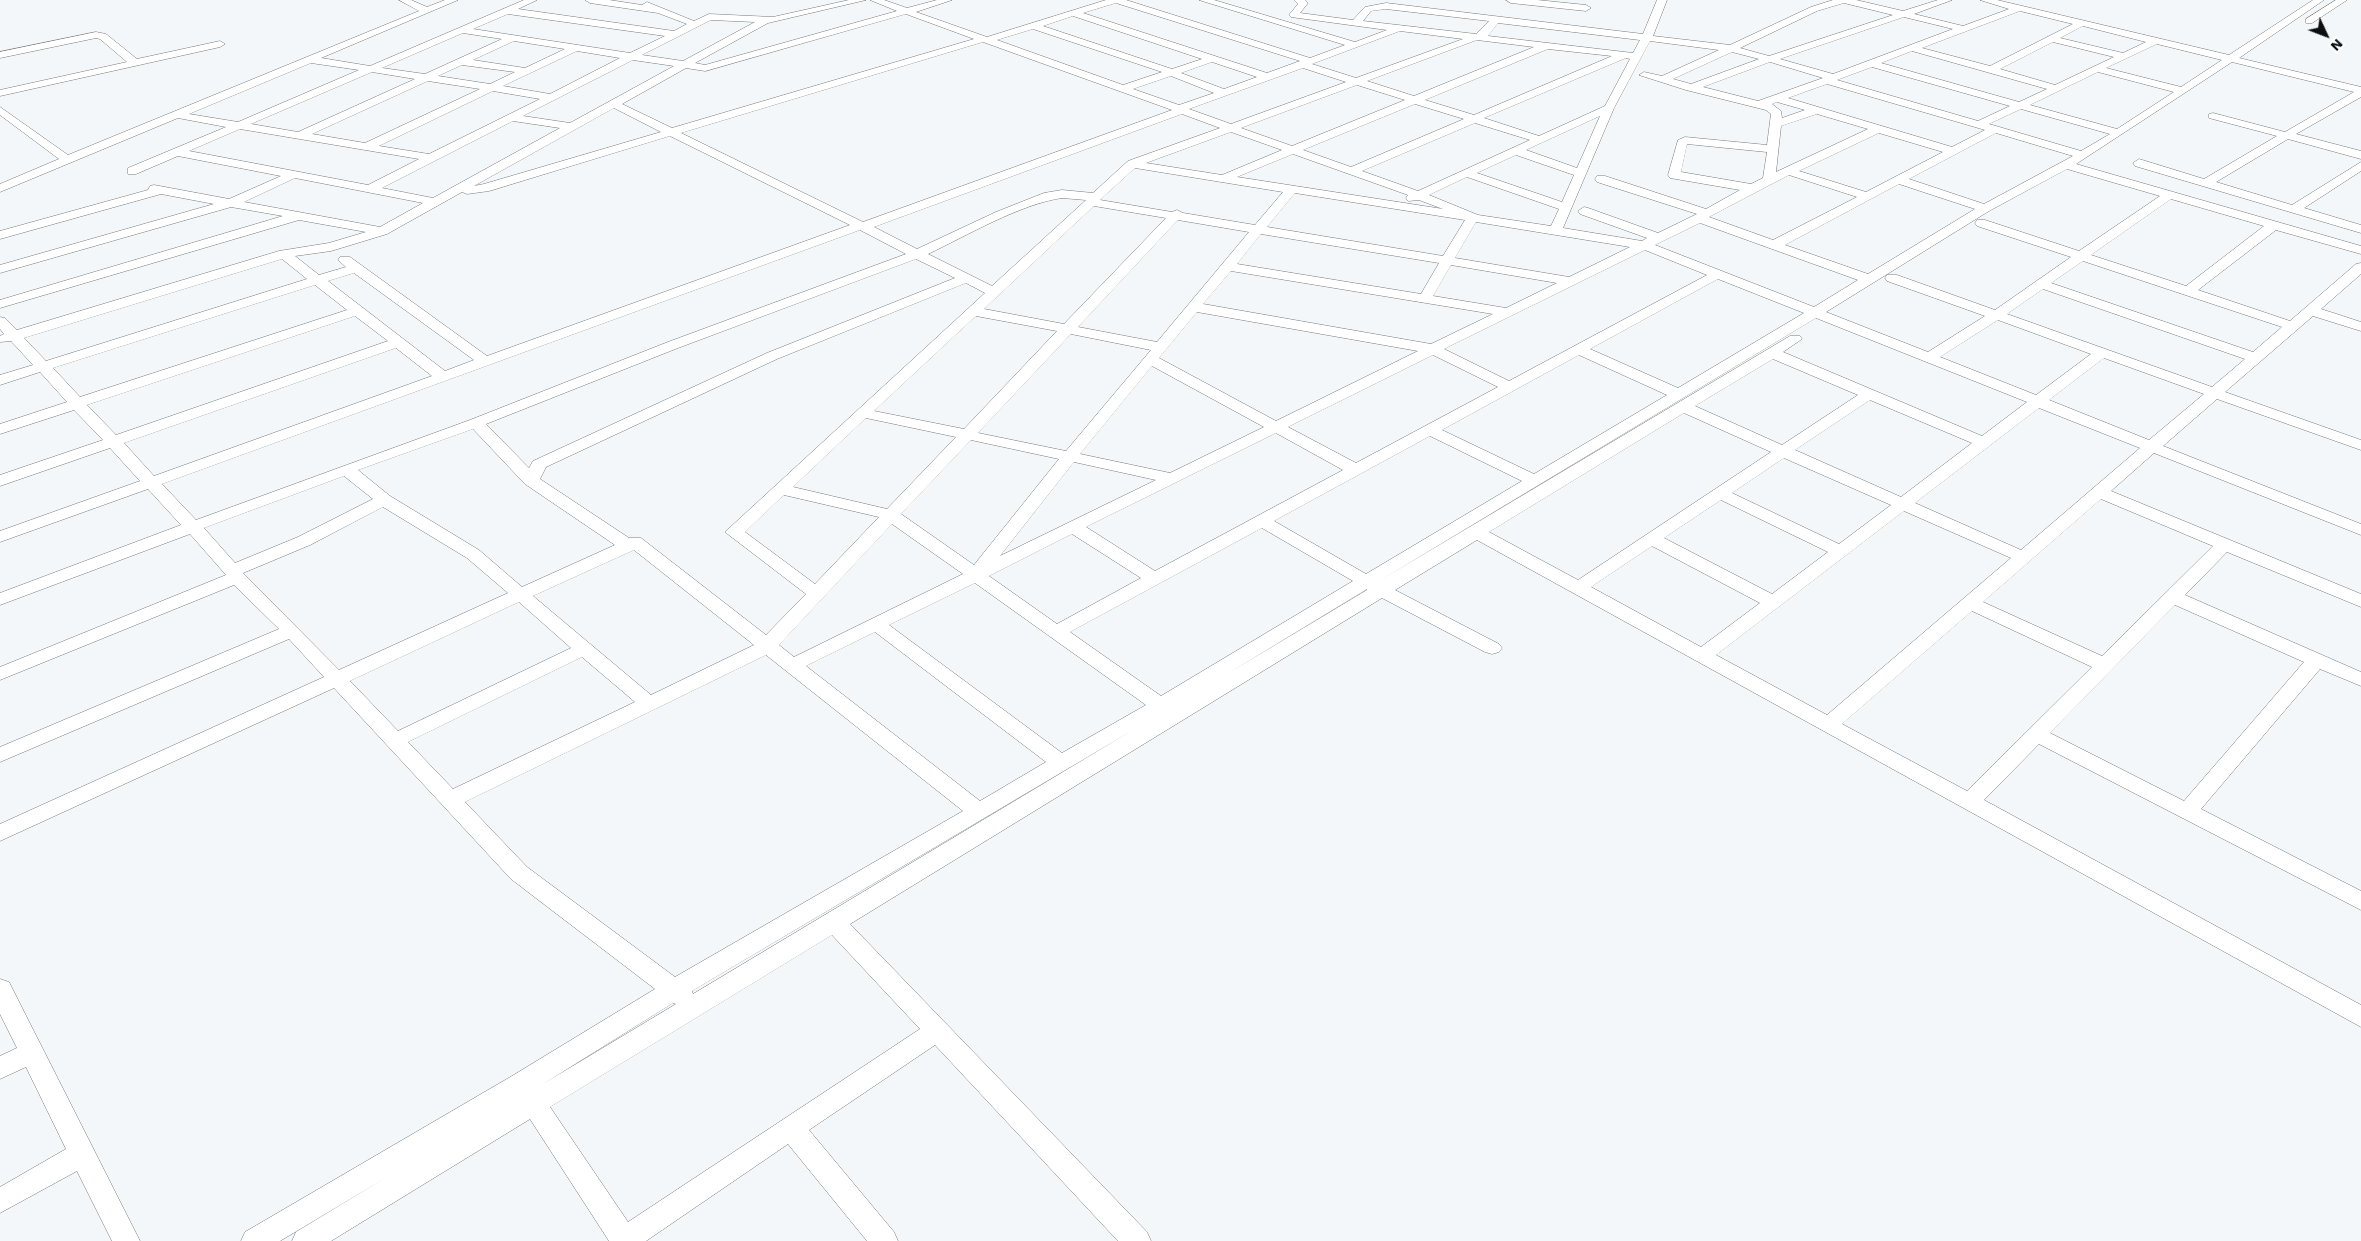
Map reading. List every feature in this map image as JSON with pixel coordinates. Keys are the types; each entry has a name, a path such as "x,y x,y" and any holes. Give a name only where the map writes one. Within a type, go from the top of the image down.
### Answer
{"street":[{"path":"404,0 427,11"},
{"path":"0,188 313,60 453,0"},
{"path":"132,171 532,0"},
{"path":"590,0 659,10"},
{"path":"635,0 694,24"},
{"path":"7,338 284,254 331,247 382,231 764,21 861,0"},
{"path":"878,0 1418,195 1473,217"},
{"path":"461,30 705,68 947,0"},
{"path":"453,192 486,188 1073,14 1103,1 1116,0 1125,1 1358,82 1538,139"},
{"path":"1204,0 1356,45"},
{"path":"1518,0 1582,15 1646,36 1730,48 1769,59 1994,130 2075,163 2169,195 2361,250"},
{"path":"1556,230 1630,56 1646,36 1662,0"},
{"path":"1663,80 1814,9 1843,0 1964,29"},
{"path":"1690,88 1769,59 1947,0"},
{"path":"1985,0 2361,91"},
{"path":"2075,163 2103,158 2237,62 2319,0"},
{"path":"306,1241 834,922 1373,585 1533,480 1772,353 1868,279 2075,163 2183,91 2237,62 2342,0"},
{"path":"1304,1 1294,15 1630,56"},
{"path":"1356,23 1368,9 1386,6 1496,19 1582,15"},
{"path":"1759,105 2020,8"},
{"path":"506,11 675,34"},
{"path":"1073,14 1267,77"},
{"path":"370,189 709,17 716,16 764,21"},
{"path":"817,594 734,532 1132,164 1228,127 1358,82 1478,37 1483,35 1496,19"},
{"path":"1991,70 2082,23"},
{"path":"1032,26 1141,61 1224,93"},
{"path":"0,537 862,227 1400,28"},
{"path":"0,55 96,35 103,36 135,63"},
{"path":"300,136 514,38"},
{"path":"2052,39 2124,56"},
{"path":"1979,125 2155,41"},
{"path":"0,93 220,44"},
{"path":"1224,178 1547,46"},
{"path":"367,147 575,48"},
{"path":"1911,48 2056,88"},
{"path":"1351,171 1630,56"},
{"path":"1123,89 1212,59"},
{"path":"313,60 551,97"},
{"path":"462,62 527,71"},
{"path":"1870,63 2119,133"},
{"path":"2097,69 2183,91"},
{"path":"1644,75 1776,110 1769,180"},
{"path":"2205,183 2361,91"},
{"path":"1776,98 1952,151"},
{"path":"614,104 994,292"},
{"path":"1397,205 1609,108"},
{"path":"0,110 67,160"},
{"path":"1776,124 1817,110"},
{"path":"178,115 431,158"},
{"path":"2213,116 2361,155"},
{"path":"512,117 572,127"},
{"path":"791,666 1651,241 1752,188 1878,129"},
{"path":"1774,245 1994,130"},
{"path":"1752,188 1674,175 1682,142 1685,140 1773,148"},
{"path":"1514,150 1581,173"},
{"path":"178,152 436,202"},
{"path":"1132,164 1556,230 1651,241"},
{"path":"2139,164 2361,228"},
{"path":"2294,209 2361,166"},
{"path":"1788,171 1866,196"},
{"path":"1466,173 1566,207"},
{"path":"0,269 231,203 295,174"},
{"path":"1602,179 1703,215 1774,245 1868,279"},
{"path":"1898,180 2079,256 2292,326"},
{"path":"975,575 1070,456 1292,189"},
{"path":"0,236 158,190 382,231"},
{"path":"0,600 346,469 476,423 673,345 917,254 1000,215 1048,196 1062,194 1570,281"},
{"path":"1929,358 1998,314 2169,195"},
{"path":"1584,211 1718,274 2361,530"},
{"path":"450,800 766,647 1176,214"},
{"path":"0,304 298,216"},
{"path":"255,1241 1060,762 1373,585 1476,532 1681,400 1822,315 1892,278 1983,216"},
{"path":"1425,298 1473,217"},
{"path":"326,221 331,247 355,268 486,362"},
{"path":"2187,292 2274,225"},
{"path":"284,254 443,377"},
{"path":"1228,266 1507,312"},
{"path":"1828,725 2361,267"},
{"path":"0,380 355,268"},
{"path":"1056,632 1718,274"},
{"path":"531,480 539,464 601,435 772,356 967,278"},
{"path":"1892,278 1998,314 2361,445"},
{"path":"2040,284 2257,358"},
{"path":"1194,307 1432,349 1510,387"},
{"path":"2310,310 2361,327"},
{"path":"0,429 357,311"},
{"path":"974,311 1160,347"},
{"path":"0,321 7,338 42,366 194,528 234,574 292,631 519,873 694,1006"},
{"path":"0,481 399,342"},
{"path":"1579,350 1783,451 2023,557"},
{"path":"1702,656 2103,352"},
{"path":"1772,353 1983,442"},
{"path":"1150,359 1274,428 1356,470"},
{"path":"1578,588 1869,394"},
{"path":"863,413 1172,478"},
{"path":"476,423 531,480 628,546"},
{"path":"1429,430 1533,480"},
{"path":"346,469 384,500 473,554 648,704"},
{"path":"781,489 891,515 1160,705"},
{"path":"2099,492 2361,601"},
{"path":"1720,494 1840,551"},
{"path":"0,674 234,574 384,500"},
{"path":"1262,521 1373,585 1492,648"},
{"path":"1073,527 1155,579"},
{"path":"1476,532 2361,1017"},
{"path":"1652,539 1773,602"},
{"path":"0,834 635,542 766,647 978,811"},
{"path":"1969,802 2224,544"},
{"path":"2172,597 2361,680"},
{"path":"1970,603 2105,665"},
{"path":"876,624 1060,762"},
{"path":"0,755 292,631"},
{"path":"394,741 584,649"},
{"path":"2187,811 2317,660"},
{"path":"2036,734 2361,901"},
{"path":"834,922 1137,1241"},
{"path":"0,989 126,1241"},
{"path":"534,1104 624,1240 936,1031"},
{"path":"0,1068 32,1052"},
{"path":"791,1128 884,1241"},
{"path":"0,1201 82,1154"}]}
